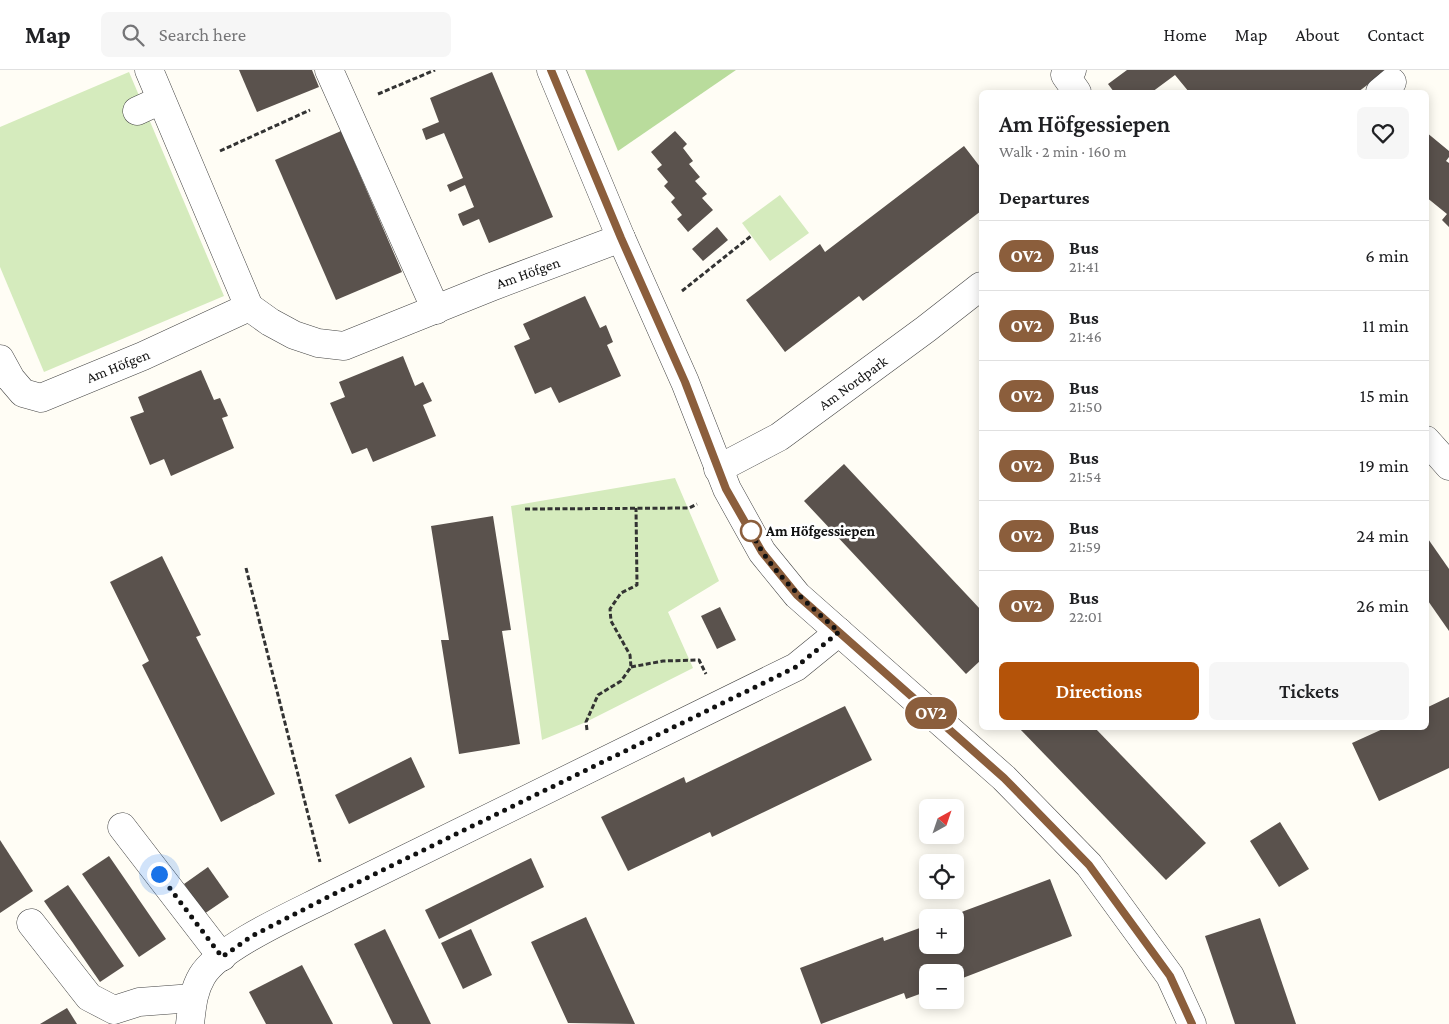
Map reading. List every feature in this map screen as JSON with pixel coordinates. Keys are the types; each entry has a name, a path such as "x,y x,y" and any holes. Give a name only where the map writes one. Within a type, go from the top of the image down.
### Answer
{"street":[{"path":"149,70 149,105 189,165 249,307"},
{"path":"329,70 436,310"},
{"path":"551,70 621,238 685,382 726,489 762,552 797,595 1004,778 1089,865 1170,976 1192,1024"},
{"path":"1072,70 1065,76 1076,90"},
{"name":"Am Höfgen","path":"0,359 11,379 23,393 41,398 143,356 249,307 270,322 294,335 318,343 344,346 491,287 621,238"},
{"name":"Am Nordpark","path":"718,469 778,437 926,330 979,288"},
{"path":"1429,443 1449,466"},
{"path":"31,924 89,997 114,1010 139,1002 192,1011 202,975 222,957 252,936 796,667 839,632"},
{"path":"122,827 222,957"}],"path":[{"path":"405,83 435,70"},
{"path":"189,165 340,96"},
{"path":"654,313 751,236"},
{"path":"598,694 621,681 631,667 630,655 611,622 610,609 621,593 637,585 636,508"},
{"path":"525,509 689,508"},
{"path":"246,568 328,897"},
{"path":"631,667 663,661 699,660 709,680"}],"green space":[{"path":"585,70 736,70 618,151"},
{"path":"129,72 224,296 44,372 0,267 0,127"},
{"path":"780,195 809,233 770,261 742,223"},
{"path":"675,478 719,581 668,612 693,668 586,722 542,740 511,506"}],"building":[{"path":"239,70 312,70 319,87 257,112"},
{"path":"1127,70 1387,70 1361,90 1187,90 1175,75 1155,90 1112,90 1108,84"},
{"path":"492,72 553,217 489,243 479,219 463,226 460,220 458,214 474,207 465,185 450,192 447,185 463,178 444,133 426,140 422,129 439,122 430,98"},
{"path":"341,131 402,272 336,300 275,160"},
{"path":"675,131 687,144 683,148 693,161 689,164 700,177 695,181 707,194 702,198 713,210 688,232 677,219 682,215 671,202 675,198 664,186 668,182 657,169 662,165 651,152"},
{"path":"1429,134 1449,151 1449,157 1446,161 1449,163 1449,227 1442,220 1447,214 1429,199"},
{"path":"964,146 979,165 979,213 863,301 859,296 785,352 746,300 820,244 825,252"},
{"path":"717,227 728,240 703,261 692,249"},
{"path":"585,296 600,328 606,325 613,342 607,345 621,376 559,403 551,387 535,394 514,346 530,339 523,324"},
{"path":"403,356 415,386 423,382 432,401 423,405 436,436 373,462 367,448 352,454 330,403 345,397 339,382"},
{"path":"201,370 214,400 220,398 228,416 222,418 234,448 171,476 164,459 150,465 130,417 144,412 138,397"},
{"path":"844,464 979,608 979,662 966,674 804,501"},
{"path":"493,516 511,630 502,631 520,744 459,754 441,640 449,640 431,526"},
{"path":"1429,540 1449,569 1449,631 1429,602"},
{"path":"162,556 201,635 196,637 275,794 221,822 142,665 149,661 110,582"},
{"path":"720,607 736,640 717,649 701,616"},
{"path":"1449,697 1449,768 1379,801 1352,743 1381,730 1429,730 1429,707"},
{"path":"845,706 872,760 712,837 710,832 628,871 601,817 684,777 686,783"},
{"path":"1021,730 1097,730 1206,843 1166,880"},
{"path":"411,757 425,787 349,824 335,795"},
{"path":"1280,822 1309,869 1279,887 1250,841"},
{"path":"0,840 33,891 0,913"},
{"path":"109,856 166,939 139,957 82,874"},
{"path":"531,858 544,887 439,939 425,910"},
{"path":"208,867 229,897 204,914 184,884"},
{"path":"1050,879 1072,936 964,978 964,964 919,964 919,994 906,999 904,993 821,1024 800,968 883,937 884,941 919,928 919,954 964,954 964,911"},
{"path":"68,885 124,966 100,982 44,901"},
{"path":"586,917 635,1024 568,1023 531,942"},
{"path":"1260,918 1296,1024 1235,1024 1205,936"},
{"path":"385,929 431,1024 393,1024 354,944"},
{"path":"471,929 492,975 463,989 441,943"},
{"path":"302,965 333,1024 266,1024 249,992"},
{"path":"67,1008 77,1024 40,1024"}],"bus line":[{"name":"OV2","path":"551,70 621,238 685,382 726,489 762,552 797,595 1004,778 1089,865 1170,976 1192,1024"}],"place":[{"name":"Am Höfgessiepen","path":"751,531"}],"route":[{"path":"159,874 222,957 252,936 328,897 796,667 839,632 797,595 762,552 751,531"}]}
